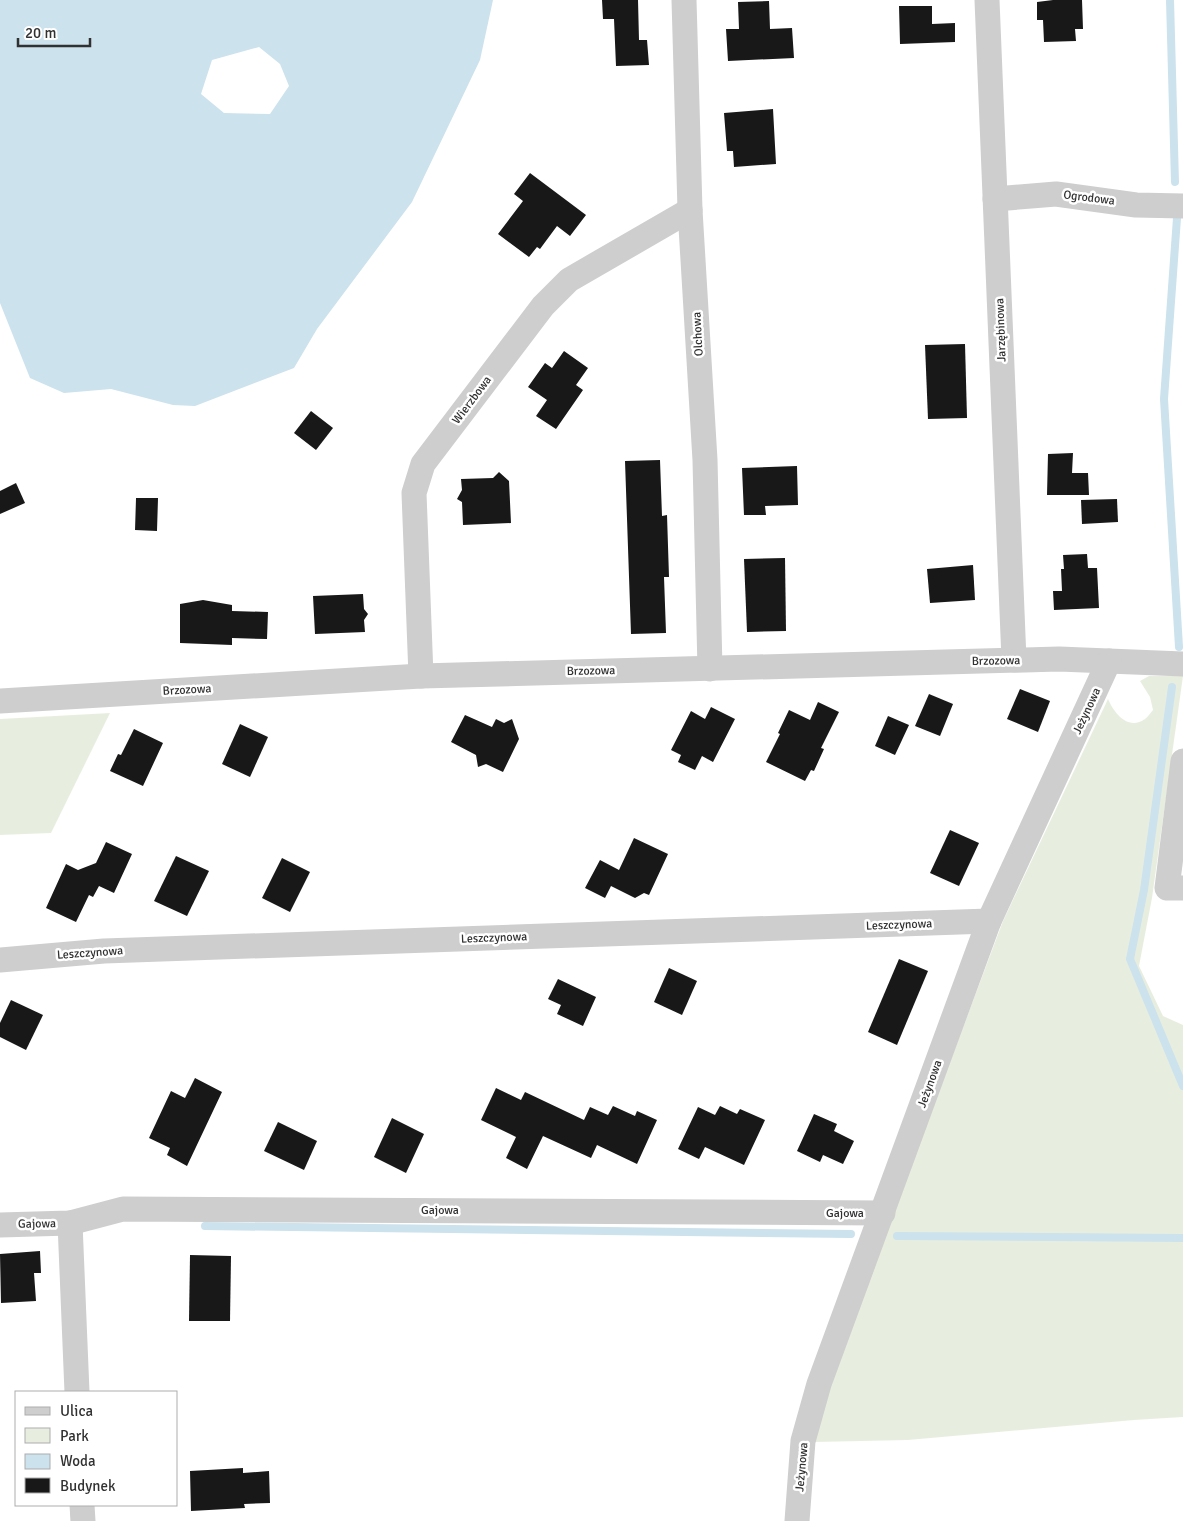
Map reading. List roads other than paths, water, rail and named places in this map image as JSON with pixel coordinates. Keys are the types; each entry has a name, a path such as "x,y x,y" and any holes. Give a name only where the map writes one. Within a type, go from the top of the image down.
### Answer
{"street":[{"name":"Olchowa","path":"684,0 690,210 705,460 710,669"},
{"name":"Jarzębinowa","path":"987,0 1014,660"},
{"name":"Ogrodowa","path":"995,199 1056,194 1136,204 1183,206"},
{"name":"Wierzbowa","path":"421,676 414,493 423,464 549,299 569,280 690,210"},
{"name":"Brzozowa","path":"0,701 421,676 1058,659 1183,664"},
{"name":"Jeżynowa","path":"798,1521 803,1441 819,1384 989,921 1109,661"},
{"path":"1183,761 1166,888 1183,888"},
{"name":"Leszczynowa","path":"0,960 104,951 989,921"},
{"name":"Gajowa","path":"0,1225 70,1223 123,1209 883,1213"},
{"path":"70,1223 77,1391"},
{"path":"82,1506 83,1521"}],"water":[{"path":"0,0 493,0 480,60 412,202 317,329 294,368 195,406 173,405 111,389 64,393 30,378 0,303","holes":["259,47 280,64 289,86 270,114 224,113 201,94 212,60"]}],"waterway":[{"path":"1170,0 1175,182"},
{"path":"1177,218 1164,399 1179,647"},
{"path":"1172,687 1144,890 1130,959 1183,1086"},
{"path":"205,1226 851,1234"},
{"path":"897,1236 1183,1238"}]}
